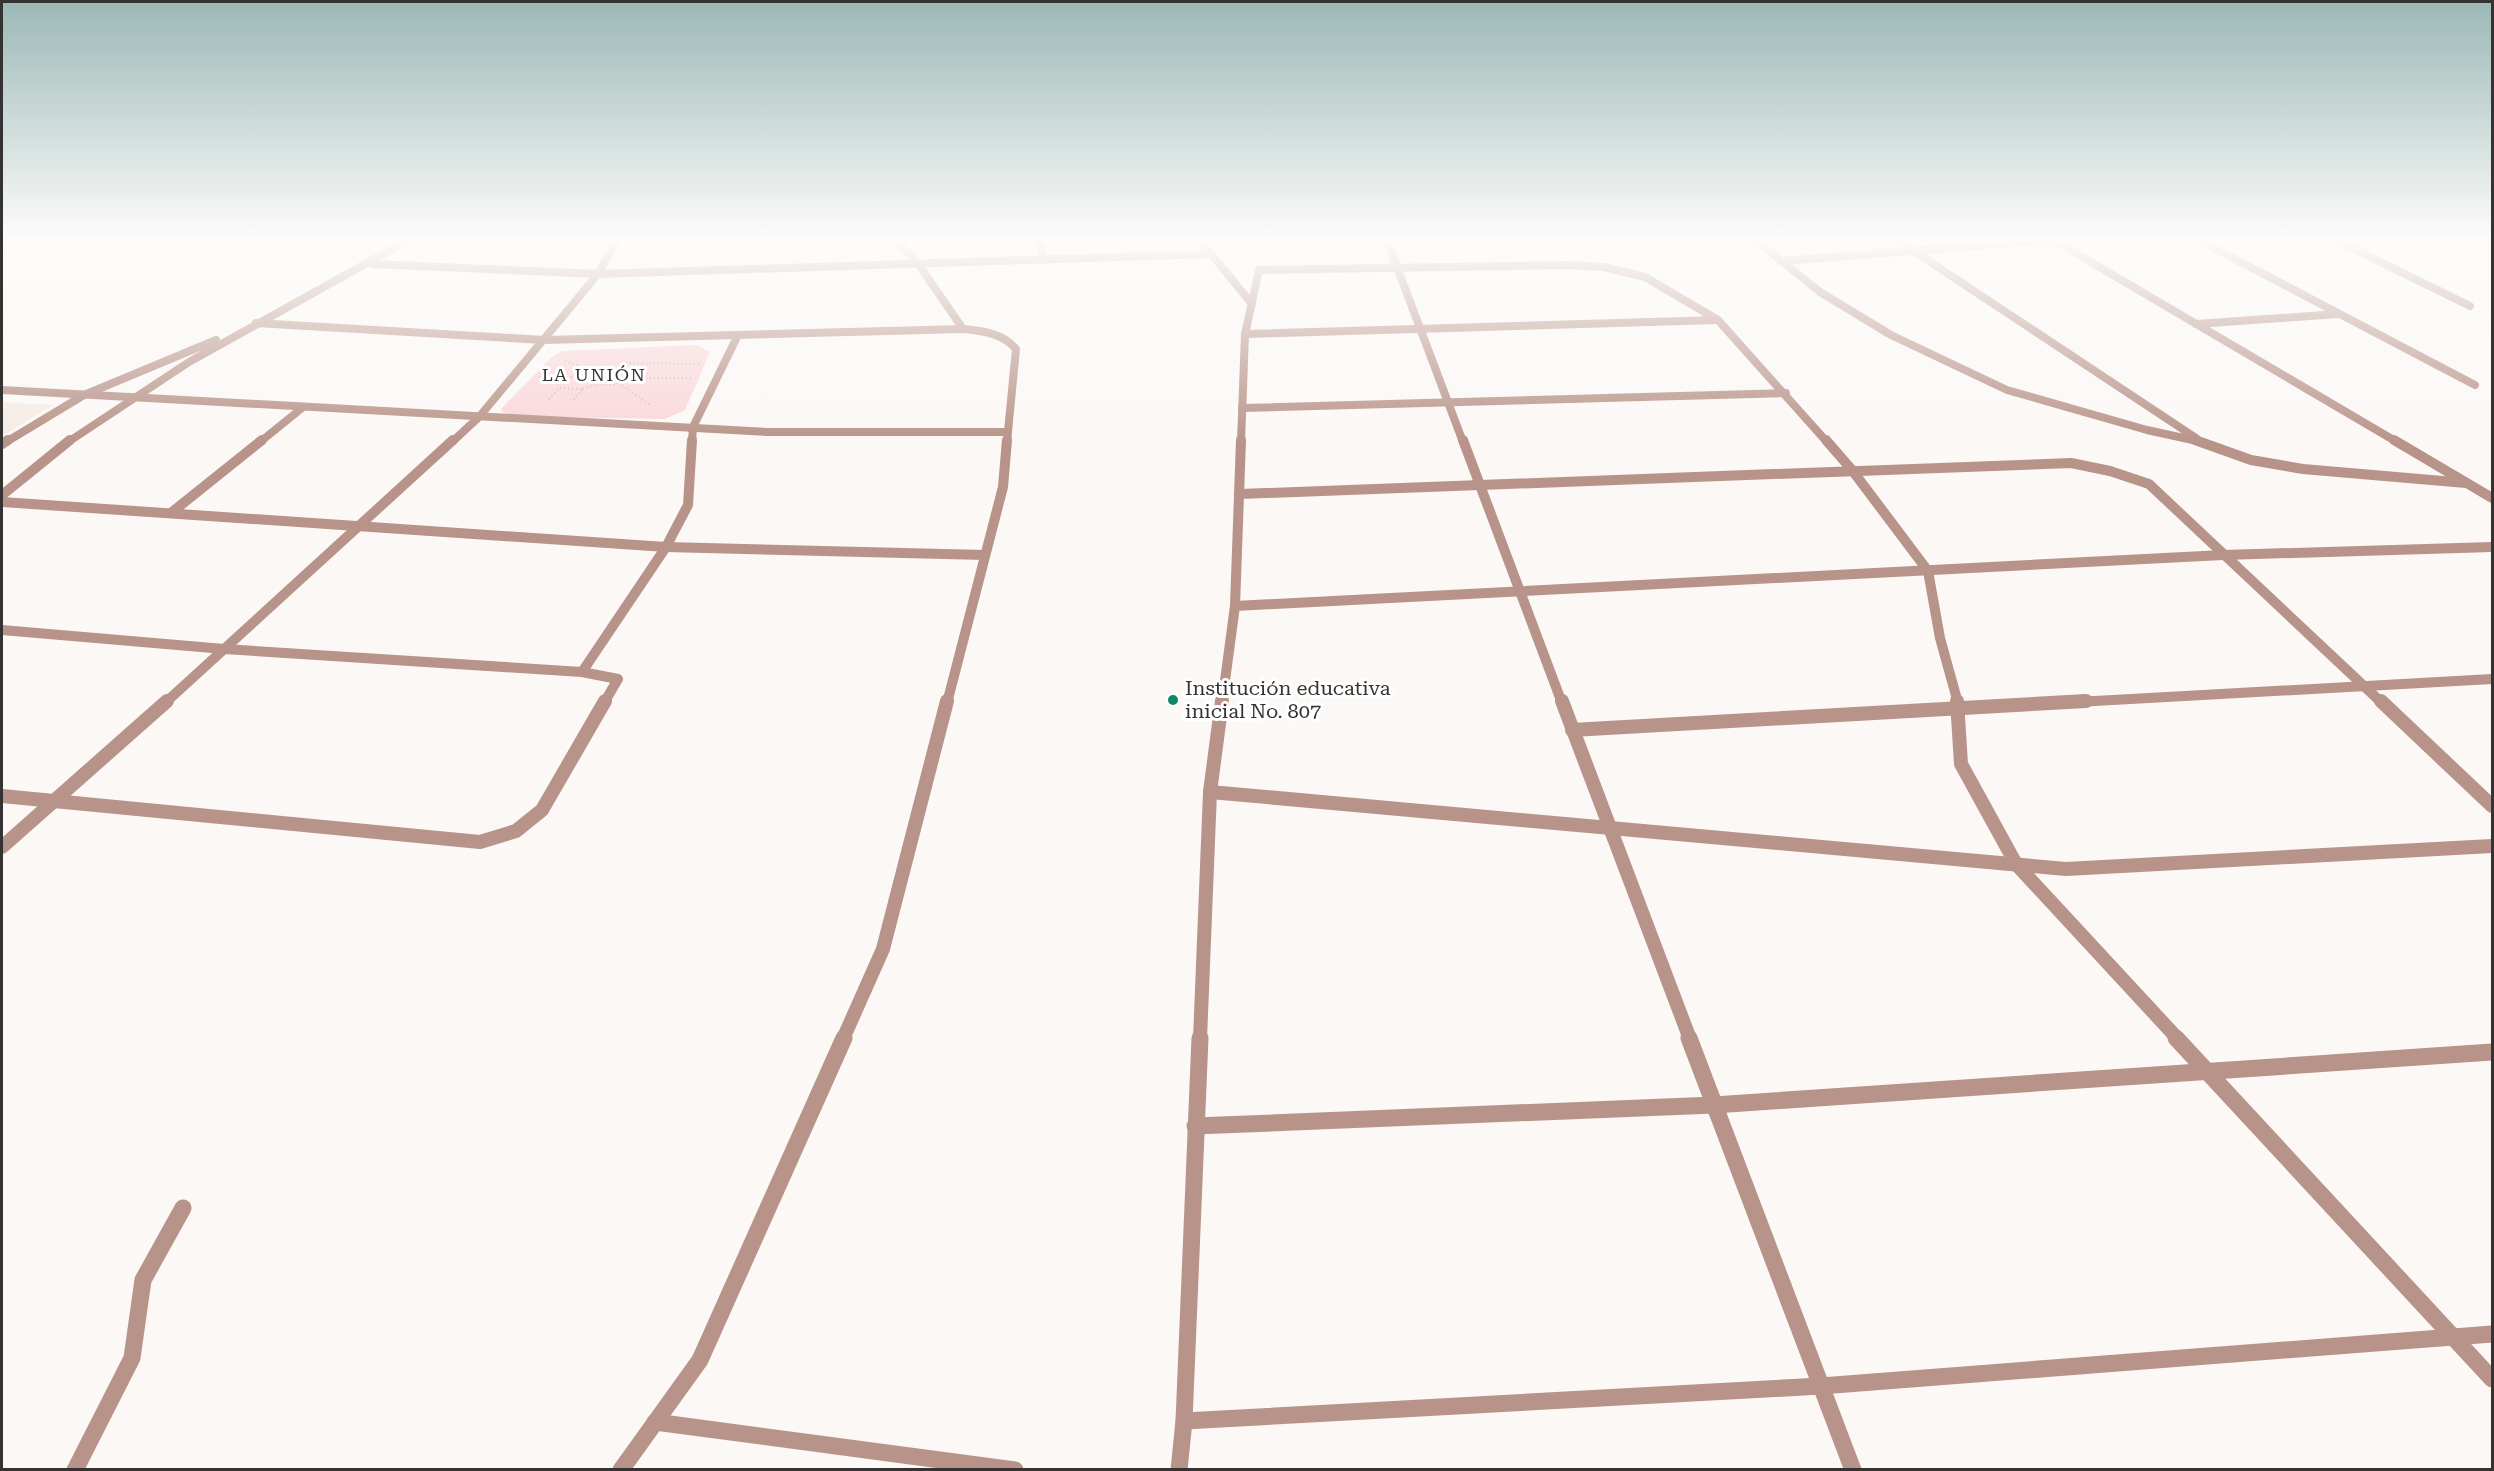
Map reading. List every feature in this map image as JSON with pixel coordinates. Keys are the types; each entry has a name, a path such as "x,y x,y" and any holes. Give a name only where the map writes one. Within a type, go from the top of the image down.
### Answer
{"street":[{"path":"2,444 84,395 256,323 288,307"},
{"path":"2,847 361,526 479,417 571,307"},
{"path":"948,307 963,329"},
{"path":"1179,1470 1184,1420 1210,792 1235,606 1245,334 1250,307"},
{"path":"1412,307 1853,1470"},
{"path":"1695,307 1718,320 1786,393 1852,470 1928,571 1940,638 1959,708 1961,764 2016,864 2493,1379"},
{"path":"1844,307 1891,335 2007,390 2147,430 2202,442 2251,460 2303,469 2466,483"},
{"path":"1996,307 2202,442"},
{"path":"2166,307 2493,498"},
{"path":"2325,307 2475,384"},
{"path":"2196,324 2339,314"},
{"path":"1245,334 1718,320"},
{"path":"2,495 26,473 131,398 256,323 544,340 737,337 963,329 998,336 1014,345 1016,349 1003,487 883,949 700,1360 621,1470"},
{"path":"582,672 666,547 688,505 693,427 737,337"},
{"path":"2,390 766,432 1007,432"},
{"path":"1242,408 1786,393"},
{"path":"171,513 302,408"},
{"path":"1240,494 1480,487 1852,470 2071,464 2110,471 2149,484 2493,806"},
{"path":"2,502 666,547 986,555"},
{"path":"1235,606 2223,555 2493,547"},
{"path":"2,630 224,649 582,672 618,679 542,810 516,831 480,842 2,796"},
{"path":"1572,730 2493,679"},
{"path":"1210,792 2066,869 2493,846"},
{"path":"1195,1126 1714,1105 2493,1052"},
{"path":"75,1470 132,1358 143,1280 183,1208"},
{"path":"1184,1420 1821,1386 2493,1334"},
{"path":"655,1422 1015,1470"}],"path":[{"path":"556,357 601,374"},
{"path":"688,387 703,359"},
{"path":"626,363 700,364"},
{"path":"544,370 537,377 596,377 601,374 622,372 626,374 626,378"},
{"path":"596,377 593,380 596,384"},
{"path":"557,399 549,399 559,388 583,389 596,384 613,385 626,378 693,378"},
{"path":"566,399 574,399 583,389"}],"shaded area":[{"path":"696,345 710,352 685,410 665,419 512,416 505,415 501,409 552,357 562,351"},
{"path":"2,402 53,405 2,436"}],"place":[{"name":"Institución educativa inicial No. 807","path":"1173,700"}],"district":[{"name":"LA UNIÓN","path":"594,375"}]}
